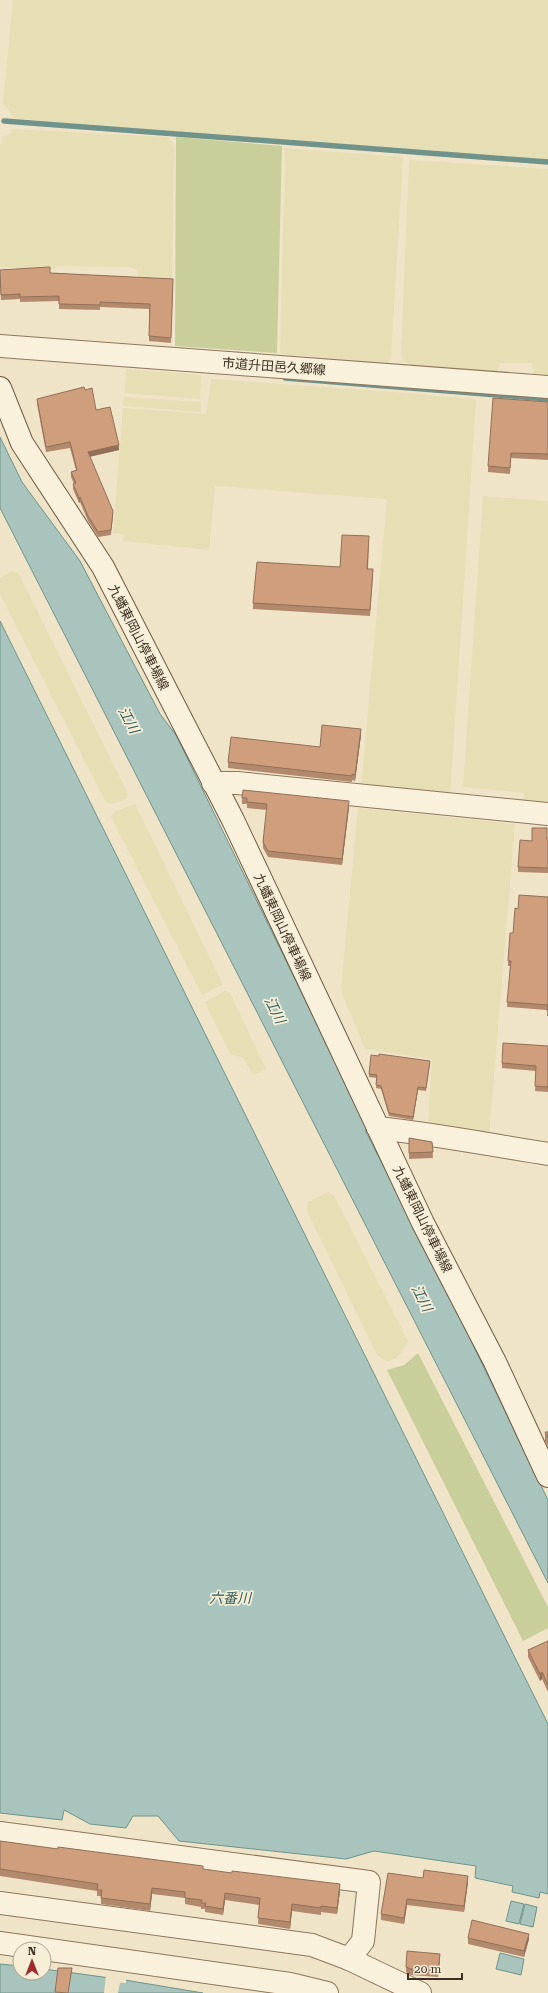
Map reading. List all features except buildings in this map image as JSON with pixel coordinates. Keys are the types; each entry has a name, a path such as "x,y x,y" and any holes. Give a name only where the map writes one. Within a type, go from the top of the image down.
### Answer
{"street":[{"name":"市道升田邑久郷線","path":"0,346 548,387"},
{"name":"九蟠東岡山停車場線","path":"0,388 22,443 102,567 235,824 423,1223 495,1362 548,1476"},
{"path":"213,783 237,783 548,814"},
{"path":"378,1128 430,1133 476,1143 548,1154"},
{"path":"0,1833 370,1882 363,1941 350,1959"},
{"path":"0,1903 312,1945 350,1959 420,1993"},
{"path":"0,1943 290,1984 328,1993"}],"shaded area":[{"path":"13,0 548,0 548,160 124,129 14,118 3,103"},
{"path":"12,129 167,137 172,141 174,147 172,279 138,277 136,269 129,267 57,266 54,270 0,267 0,144 2,144 3,136 10,135"},
{"path":"285,148 403,157 391,357 388,363 283,354 280,352"},
{"path":"409,160 548,169 548,377 534,376 532,363 500,363 496,373 410,365 403,360 401,351"},
{"path":"126,369 201,375 200,399 125,393"},
{"path":"211,379 394,392 474,399 476,401 450,798 361,788 387,499 215,486 209,550 123,541 124,535 113,533 123,408 206,414"},
{"path":"124,397 201,402 201,412 123,406"},
{"path":"483,496 548,501 548,809 523,806 524,793 463,787"},
{"path":"10,572 18,572 128,794 126,799 113,804 106,803 0,594 0,578"},
{"path":"135,804 223,985 202,995 111,817 116,811"},
{"path":"358,808 515,824 489,1136 428,1127 432,1059 365,1049 343,996 341,988"},
{"path":"225,991 230,993 266,1069 254,1075 242,1057 231,1055 205,1002"},
{"path":"328,1192 334,1196 408,1341 403,1350 395,1359 387,1361 377,1355 306,1209 308,1202"}],"green space":[{"path":"176,137 282,146 277,353 175,346"},
{"path":"418,1353 548,1607 548,1628 523,1641 387,1370 404,1365"}],"water":[{"name":"江川","path":"0,437 22,482 80,561 160,714 176,735 368,1129 365,1130 448,1293 548,1500 548,1583 0,508"},
{"name":"六番川","path":"0,621 548,1724 548,1894 540,1892 539,1898 512,1892 513,1886 475,1878 476,1866 374,1851 346,1859 179,1841 158,1816 133,1816 126,1828 90,1824 64,1810 62,1820 0,1813"},
{"path":"511,1901 524,1904 519,1924 506,1921"},
{"path":"525,1904 537,1907 533,1927 520,1924"},
{"path":"500,1953 524,1959 521,1975 496,1969"},
{"path":"0,1964 12,1965 12,1981 52,1981 52,1970 203,1993 0,1993"}],"pier":[{"path":"106,1975 126,1978 126,1983 120,1983 118,1993 104,1993"}],"waterway":[{"path":"4,121 548,162"},
{"path":"285,378 548,399"}]}
